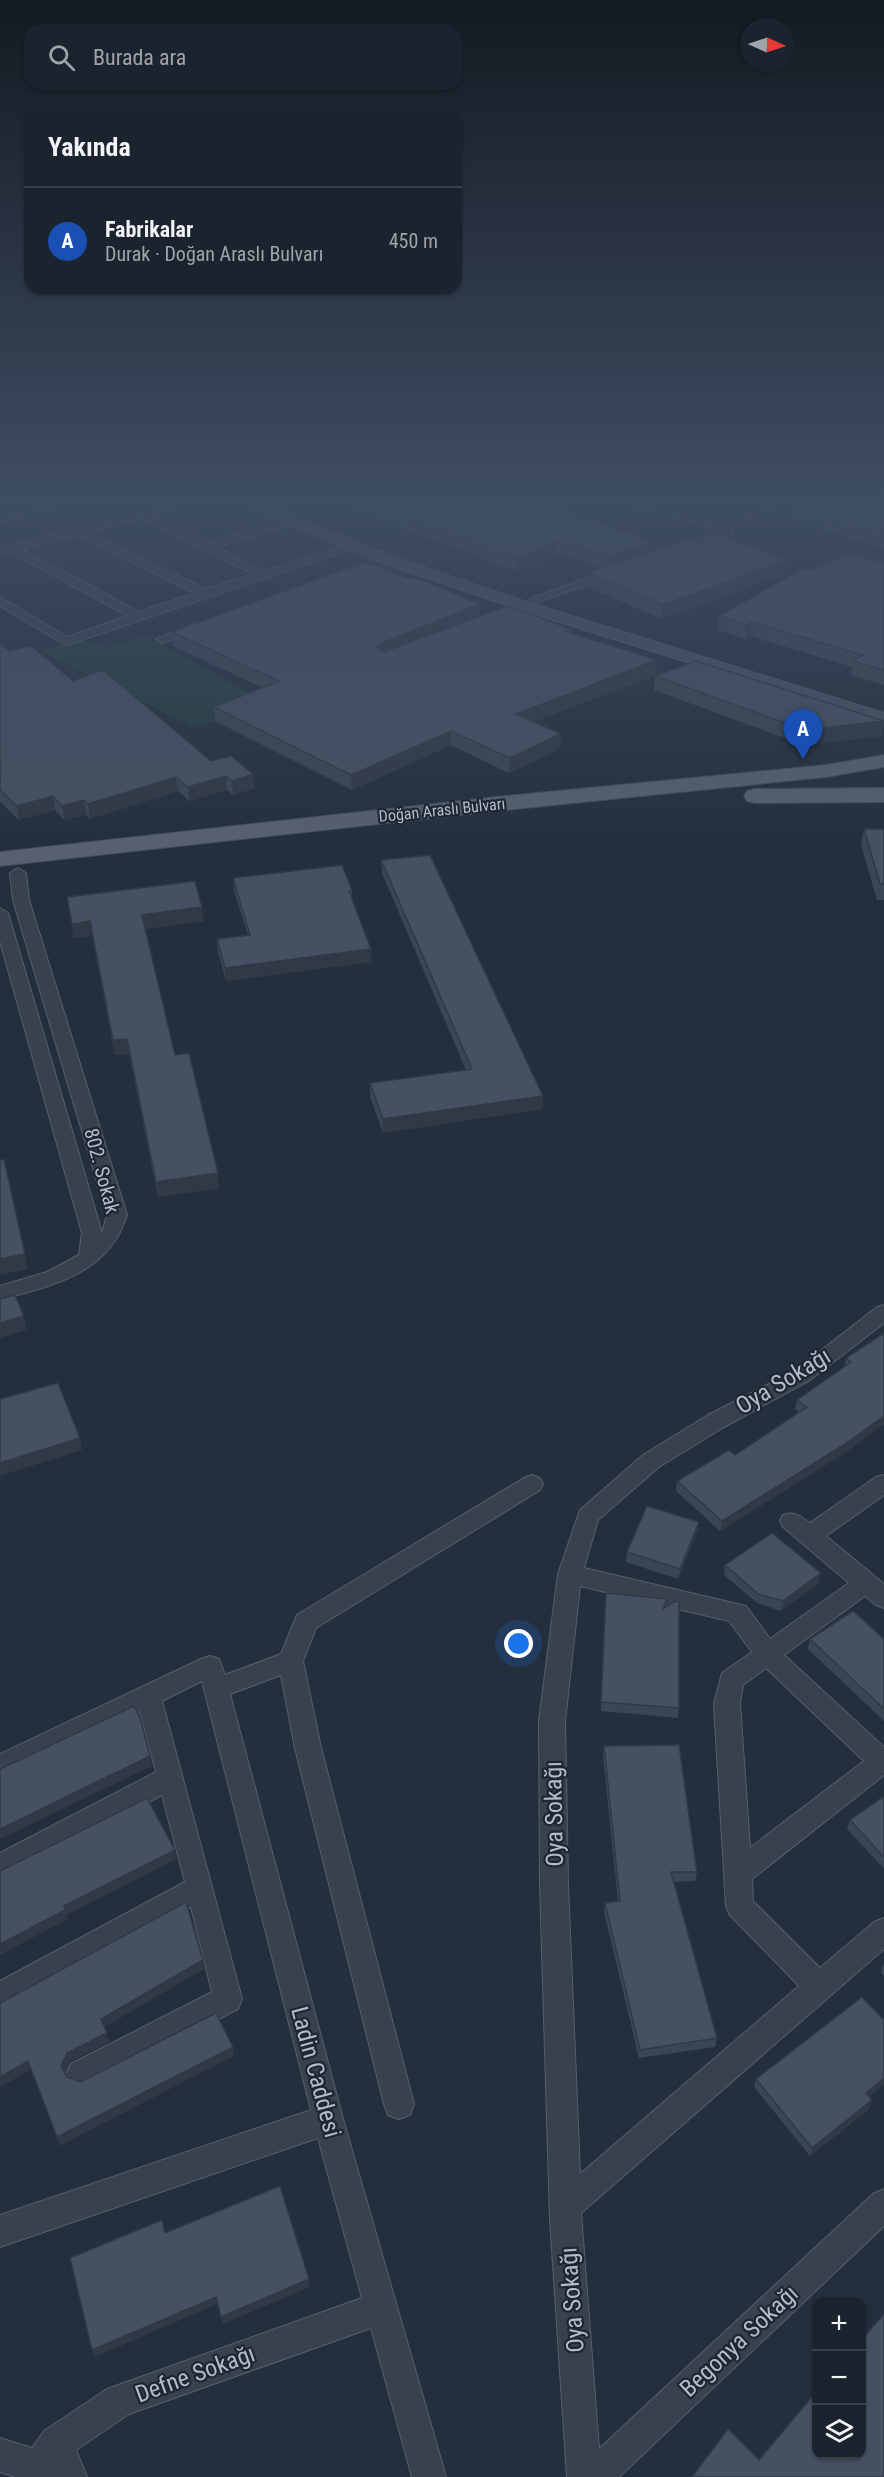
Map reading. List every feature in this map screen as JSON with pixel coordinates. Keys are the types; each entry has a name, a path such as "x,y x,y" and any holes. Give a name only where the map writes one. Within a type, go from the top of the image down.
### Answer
{"main road":[{"path":"556,611 884,719"},
{"path":"559,611 884,708"},
{"name":"Doğan Araslı Bulvarı","path":"6,869 444,810 826,771 884,760"},
{"path":"826,771 884,767"},
{"path":"781,795 804,790 884,787"},
{"name":"Doğan Araslı Bulvarı","path":"6,869 474,821 781,795 884,795"}],"street":[{"path":"16,611 66,641 154,611"},
{"path":"127,611 138,616"},
{"path":"503,614 511,611"},
{"path":"162,639 207,623"},
{"name":"802. Sokak","path":"6,869 21,900 117,1215 116,1226 104,1243 89,1257"},
{"name":"802. Sokak","path":"0,913 92,1233 89,1257"},
{"path":"0,1293 72,1270 89,1257"},
{"name":"Oya Sokağı","path":"584,2477 566,2206 554,1884 552,1721 570,1574 588,1516 651,1461 716,1421 803,1376 884,1312"},
{"path":"809,1536 884,1483"},
{"path":"399,2104 308,1748 291,1661 306,1622 532,1484"},
{"path":"791,1521 875,1590 767,1654 731,1680 727,1704 740,1906 819,1987"},
{"path":"570,1574 737,1613 767,1654 883,1762 737,1874"},
{"path":"0,1766 148,1696 213,1678 291,1661"},
{"name":"Ladin Caddesi","path":"213,1678 328,2120 429,2477"},
{"path":"81,2074 228,1999 148,1696"},
{"path":"0,1866 170,1777"},
{"path":"0,1996 200,1888"},
{"path":"566,2206 884,1931"},
{"path":"0,2231 328,2120"},
{"name":"Begonya Sokağı","path":"594,2477 884,2205"},
{"name":"Defne Sokağı","path":"49,2466 119,2401 381,2308"},
{"path":"0,2455 49,2466"}],"green space":[{"path":"146,636 262,700 195,728 40,651 82,639 105,648"}],"building":[{"path":"231,611 463,611 379,644 377,647 384,652 496,611 520,611 570,629 565,631 657,660 516,714 561,734 510,758 451,731 351,775 214,707 279,681 172,632"},
{"path":"729,611 884,611 884,670 853,661 863,655 751,622 747,625 719,616"},
{"path":"0,643 9,651 31,646 73,681 103,670 211,761 231,756 253,774 232,781 226,776 188,787 176,777 88,804 84,800 62,806 53,796 17,806 0,790"},
{"path":"696,661 884,721 805,730 655,676"},
{"path":"864,829 884,829 884,884 880,884"},
{"path":"430,855 543,1096 383,1119 370,1083 472,1069 381,860"},
{"path":"342,865 352,890 349,891 371,949 225,968 217,939 250,935 233,878"},
{"path":"195,881 202,907 142,915 175,1055 189,1053 218,1173 156,1182 127,1039 113,1040 90,921 72,924 67,897"},
{"path":"4,1159 25,1254 0,1259 0,1160"},
{"path":"15,1295 24,1316 0,1323 0,1299"},
{"path":"884,1333 884,1416 845,1444 722,1521 677,1481 729,1450 735,1455 807,1407 797,1400 851,1362 846,1358"},
{"path":"58,1383 80,1438 0,1463 0,1399"},
{"path":"647,1506 699,1522 680,1569 627,1552"},
{"path":"772,1533 821,1573 783,1601 758,1594 725,1565"},
{"path":"606,1593 667,1599 663,1609 675,1601 679,1602 679,1708 601,1702"},
{"path":"853,1611 884,1639 884,1709 810,1639"},
{"path":"134,1706 140,1717 150,1756 0,1829 0,1769"},
{"path":"679,1745 697,1872 671,1872 717,2038 640,2050 605,1903 620,1901 604,1746"},
{"path":"884,1796 884,1857 850,1820"},
{"path":"147,1798 175,1850 64,1906 65,1910 0,1944 0,1871"},
{"path":"186,1902 203,1960 101,2019 107,2033 67,2053 61,2066 67,2077 80,2082 216,2013 233,2047 57,2137 28,2061 0,2077 0,2003"},
{"path":"862,1997 884,2020 884,2078 866,2093 872,2100 812,2148 756,2079"},
{"path":"280,2186 309,2279 221,2317 216,2297 92,2350 70,2258 162,2220 165,2233"},
{"path":"884,2314 884,2477 692,2477 728,2429 759,2460 812,2397 812,2459 866,2459 866,2334"}],"place":[{"name":"Fabrikalar","path":"803,759"}]}
